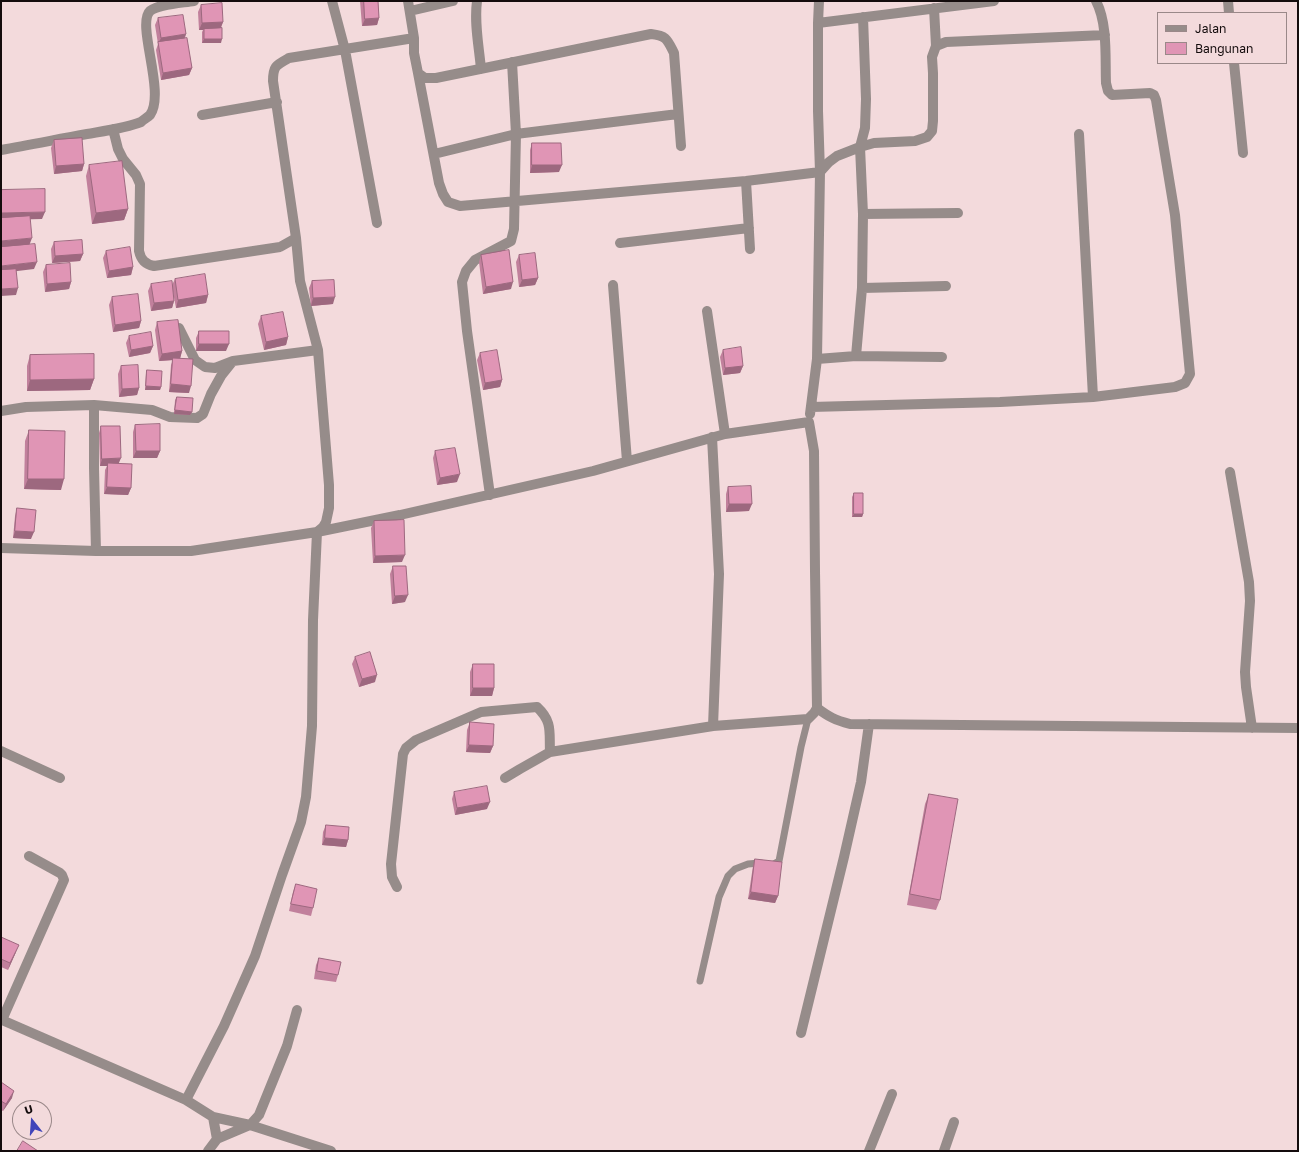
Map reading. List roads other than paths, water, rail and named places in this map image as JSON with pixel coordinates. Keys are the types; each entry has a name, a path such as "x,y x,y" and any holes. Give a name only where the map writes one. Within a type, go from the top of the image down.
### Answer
{"street":[{"path":"1,150 113,129 141,122 150,115 154,108 155,84 150,59 146,19 149,12 156,8 194,1"},
{"path":"332,1 345,50 377,223"},
{"path":"453,1 409,6 414,38 414,53 439,183 448,202 460,206 746,181 820,172 837,156 860,147 874,143 915,141 927,137 932,131 933,121 932,57 936,46 934,8"},
{"path":"477,1 477,41 480,51 481,69"},
{"path":"505,778 550,752 713,726 808,719 817,708 814,451 809,422 817,359 820,172 818,23 820,1"},
{"path":"818,23 994,1"},
{"path":"811,407 1000,402 1093,397 1176,387 1185,383 1190,374 1175,214 1156,100 1154,95 1150,93 1112,95 1108,91 1106,83 1105,34 1101,14 1096,1"},
{"path":"1228,1 1229,12"},
{"path":"856,356 862,288 863,214 860,147 865,128 866,99 863,17"},
{"path":"418,73 425,78 436,78 651,34 662,35 668,41 674,53 681,146"},
{"path":"936,46 946,42 1105,34"},
{"path":"186,1100 224,1026 255,956 301,822 306,797 312,726 313,620 317,532 326,522 329,485 318,350 300,281 296,238 273,81 273,71 276,65 289,58 414,38"},
{"path":"490,494 467,331 462,282 466,271 475,260 510,241 514,229 516,134 512,62"},
{"path":"1234,64 1242,153"},
{"path":"202,115 277,102"},
{"path":"434,154 516,134 678,114"},
{"path":"113,129 118,149 136,175 140,184 139,251 140,258 145,263 154,266 280,247 296,238"},
{"path":"1079,134 1093,397"},
{"path":"746,181 750,249"},
{"path":"863,214 958,212"},
{"path":"620,242 749,228"},
{"path":"612,285 627,461"},
{"path":"862,288 946,286"},
{"path":"707,311 725,434"},
{"path":"179,328 195,360 204,367 215,368 233,362 318,350"},
{"path":"817,359 856,356 942,357"},
{"path":"1,411 26,407 94,405 152,410 170,417 197,418 203,414 220,376 233,362"},
{"path":"94,405 96,551"},
{"path":"1,548 96,551 191,551 317,532 593,471 725,434 809,422"},
{"path":"712,437 719,574 713,726"},
{"path":"1230,472 1249,582 1250,601 1245,672 1252,728"},
{"path":"397,887 392,877 391,864 403,754 406,748 416,740 481,712 537,707 549,721 550,752"},
{"path":"817,708 834,720 850,724 1298,728"},
{"path":"801,1033 861,782 869,724"},
{"path":"1,751 60,778"},
{"path":"29,856 60,873 64,880 1,1020 186,1100 213,1117 250,1124 331,1151"},
{"path":"208,1151 217,1139 250,1124 259,1114 287,1046 297,1010"},
{"path":"870,1151 892,1094"},
{"path":"213,1117 217,1139"},
{"path":"944,1151 954,1122"}],"lane":[{"path":"700,981 719,897 728,876 735,869 748,864 760,863 772,865 779,861 808,719"}]}
